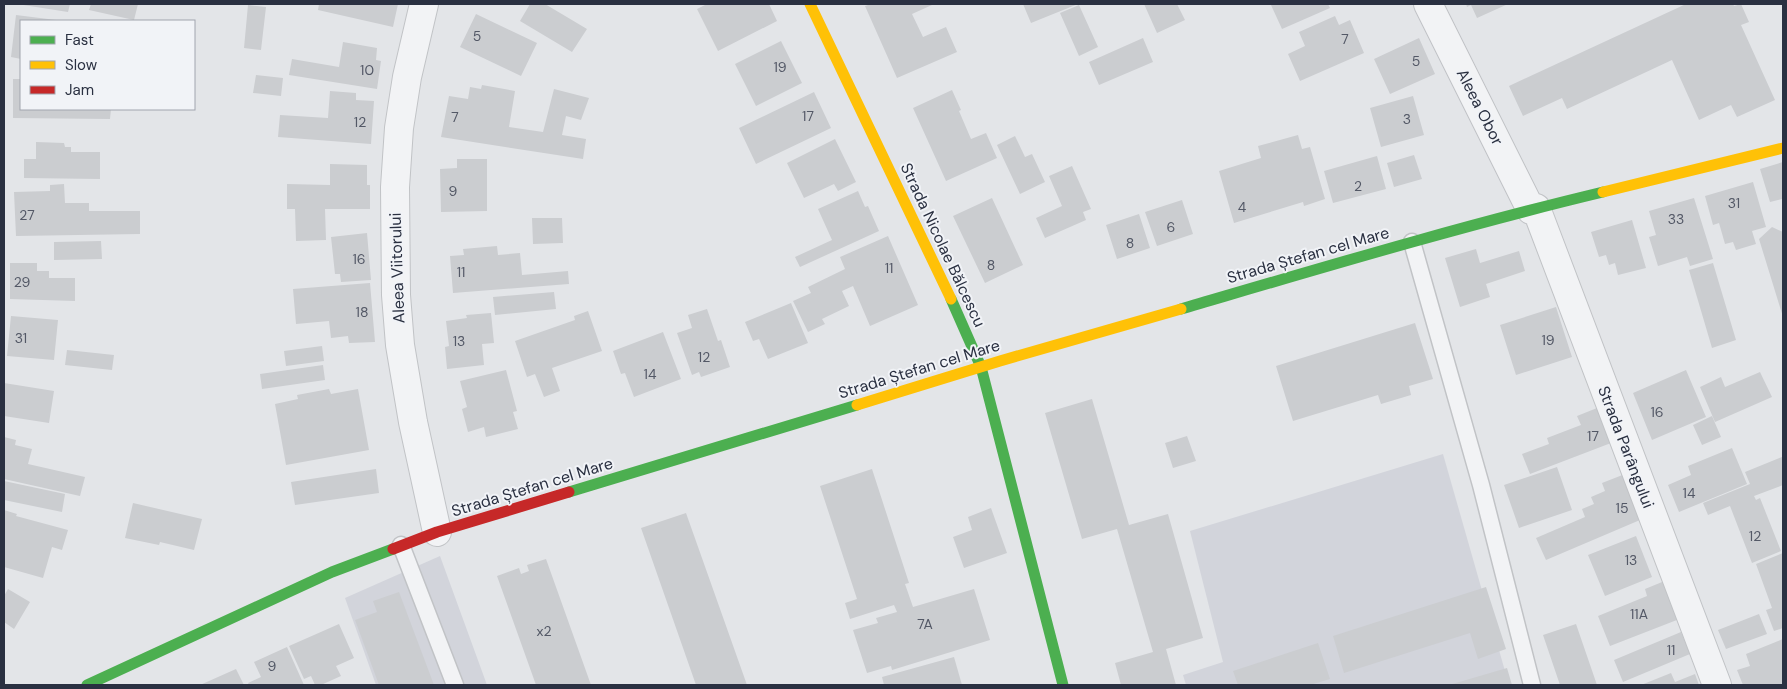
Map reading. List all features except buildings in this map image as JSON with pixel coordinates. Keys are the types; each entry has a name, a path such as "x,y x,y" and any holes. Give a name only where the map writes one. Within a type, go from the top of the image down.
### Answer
{"street":[{"name":"Aleea Viitorului","path":"424,4 407,77 399,128 395,187 396,294 400,345 413,422 437,532"},
{"name":"Strada Nicolae Bălcescu","path":"810,4 932,257 982,366 1063,685"},
{"name":"Aleea Obor","path":"1428,4 1533,209"},
{"name":"Strada Ștefan cel Mare","path":"86,685 332,572 437,532 768,433 982,366 1412,242 1533,209 1783,148"},
{"name":"Strada Parângului","path":"1533,209 1717,685"}],"lane":[{"path":"1412,242 1481,485 1532,685"},
{"path":"401,545 455,685"}],"shaded area":[{"path":"1443,454 1509,685 1186,685 1183,675 1223,662 1190,531"},
{"path":"440,556 487,685 376,685 345,598"}],"traffic: fast":[{"path":"1181,309 1444,233 1603,192"},
{"path":"951,299 981,367 1063,685"},
{"path":"569,492 857,405"},
{"path":"87,685 332,572 393,549"}],"traffic: slow":[{"path":"810,4 951,299"},
{"path":"1603,192 1783,148"},
{"path":"857,405 1000,361 1181,309"}],"traffic: jam":[{"path":"393,549 437,532 569,492"}]}
